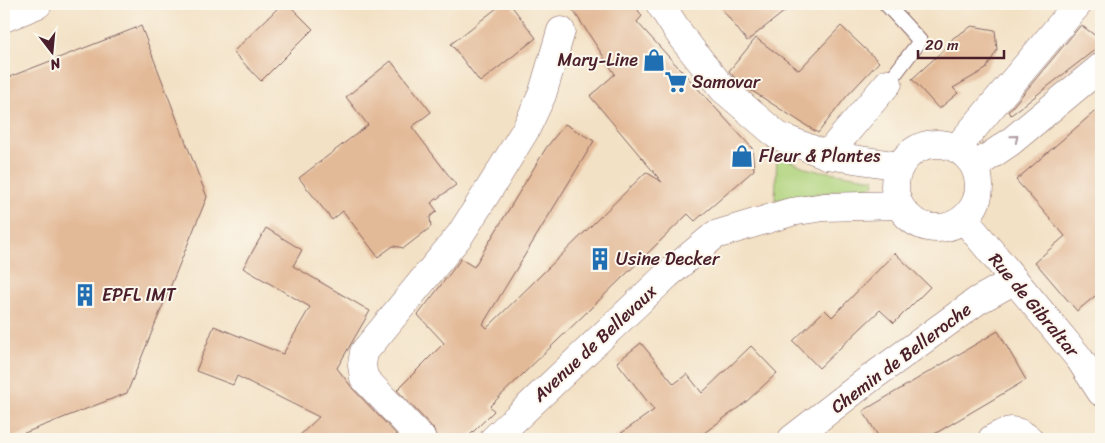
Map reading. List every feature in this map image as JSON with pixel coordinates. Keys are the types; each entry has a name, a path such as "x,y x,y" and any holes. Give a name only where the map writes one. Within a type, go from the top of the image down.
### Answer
{"street":[{"path":"4,18 38,4"},
{"path":"660,4 683,39 723,89 778,136 827,155 900,166"},
{"path":"966,157 1078,4"},
{"path":"422,439 364,378 362,365 364,352 460,235 495,180 526,129 542,95 562,31"},
{"path":"966,157 1009,143 1101,67"},
{"path":"827,155 888,83"},
{"path":"928,144 943,144 966,157 979,176 980,190 976,204 964,220 945,228 924,227 906,214 899,205 896,177 900,166 914,150 928,144"},
{"name":"Avenue de Bellevaux","path":"494,439 667,275 715,235 790,212 824,207 899,205"},
{"name":"Rue de Gibraltar","path":"964,220 1079,358 1101,392"},
{"name":"Chemin de Belleroche","path":"792,439 868,380 977,301 1013,280"},
{"path":"992,439 1011,430 1019,432 1029,439"}],"lane":[{"path":"886,4 920,41 888,83"}],"green space":[{"path":"777,155 809,169 875,179 873,186 775,200"}],"building":[{"path":"282,4 288,4 313,29 261,81 233,52"},
{"path":"502,4 510,4 536,38 480,82 451,44"},
{"path":"569,4 634,4 642,16 637,22 752,148 754,170 695,221 688,214 490,406 494,411 466,439 437,439 433,428 397,390 444,343 418,315 461,259 474,267 546,148 565,124 594,141 483,324 487,328 646,172 662,182 590,96 615,74"},
{"path":"718,4 794,4 747,41"},
{"path":"1081,25 1101,40 1101,45 1011,115 1008,112"},
{"name":"EPFL IMT","path":"141,26 207,197 127,393 9,439 4,425 4,79"},
{"path":"841,26 879,62 846,97 818,133 738,82 729,71 756,38 799,70"},
{"path":"972,26 995,30 997,50 986,69 953,88 958,93 939,109 912,79 948,46 953,38"},
{"path":"391,61 431,112 412,127 456,185 431,203 437,211 430,217 431,227 404,248 393,246 378,257 343,211 332,220 299,178 368,125 346,97"},
{"path":"1101,106 1101,291 1077,311 1035,262 1065,236 1016,180"},
{"path":"266,228 302,250 293,266 370,311 337,368 353,389 401,439 296,439 319,417 237,376 233,385 196,371 214,326 283,354 310,307 243,268"},
{"path":"895,253 930,287 894,323 880,310 819,368 793,341 825,310 832,317"},
{"path":"998,331 1026,380 926,439 880,439 863,411"},
{"path":"641,343 674,384 687,374 702,393 751,346 777,373 746,402 696,439 613,439 654,410 617,362"}],"place":[{"name":"Mary-Line","path":"654,60"},
{"name":"Samovar","path":"676,82"},
{"name":"Fleur & Plantes","path":"742,156"},
{"name":"Usine Decker","path":"600,259"},
{"name":"EPFL IMT","path":"85,295"}]}
